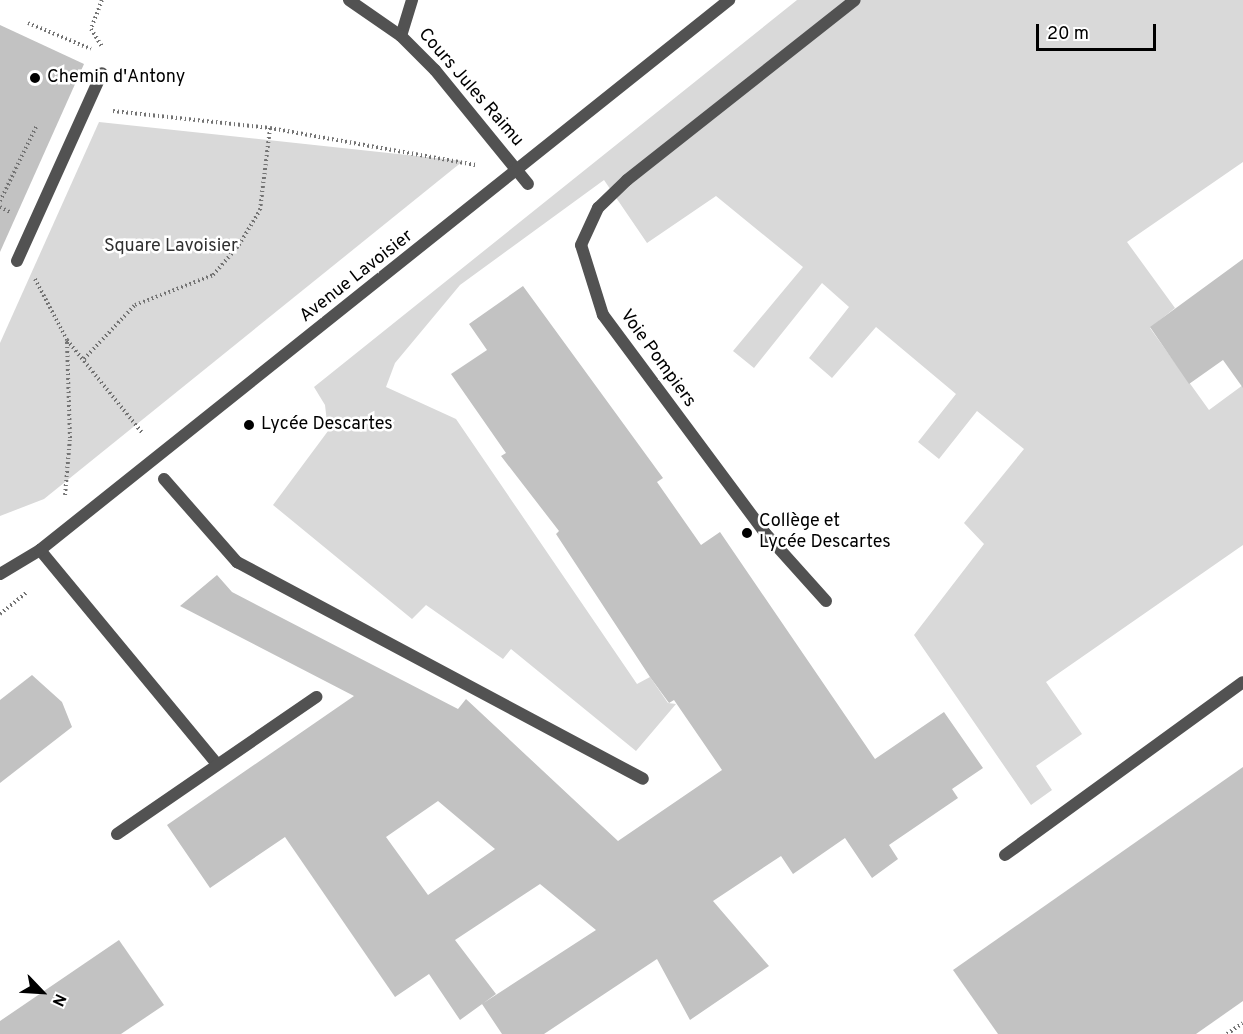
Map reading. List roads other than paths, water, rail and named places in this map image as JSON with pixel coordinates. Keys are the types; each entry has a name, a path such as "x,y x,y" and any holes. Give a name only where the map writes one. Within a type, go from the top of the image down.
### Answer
{"street":[{"name":"Cours Jules Raimu","path":"350,0 401,36 528,184"},
{"path":"401,36 412,0"},
{"name":"Avenue Lavoisier","path":"0,574 40,550 62,533 519,173 729,0"},
{"name":"Voie Pompiers","path":"826,601 765,533 603,315 580,245 598,208 627,180 855,0"},
{"path":"17,261 102,73"},
{"path":"164,479 237,562 643,779"},
{"path":"40,550 217,764"},
{"path":"1005,855 1243,682"},
{"path":"117,834 316,697"}],"place":[{"name":"Chemin d'Antony","path":"35,78"},
{"name":"Lycée Descartes","path":"249,425"},
{"name":"Collège et Lycée Descartes","path":"747,533"}],"park label":[{"name":"Square Lavoisier","path":"171,247"}]}
